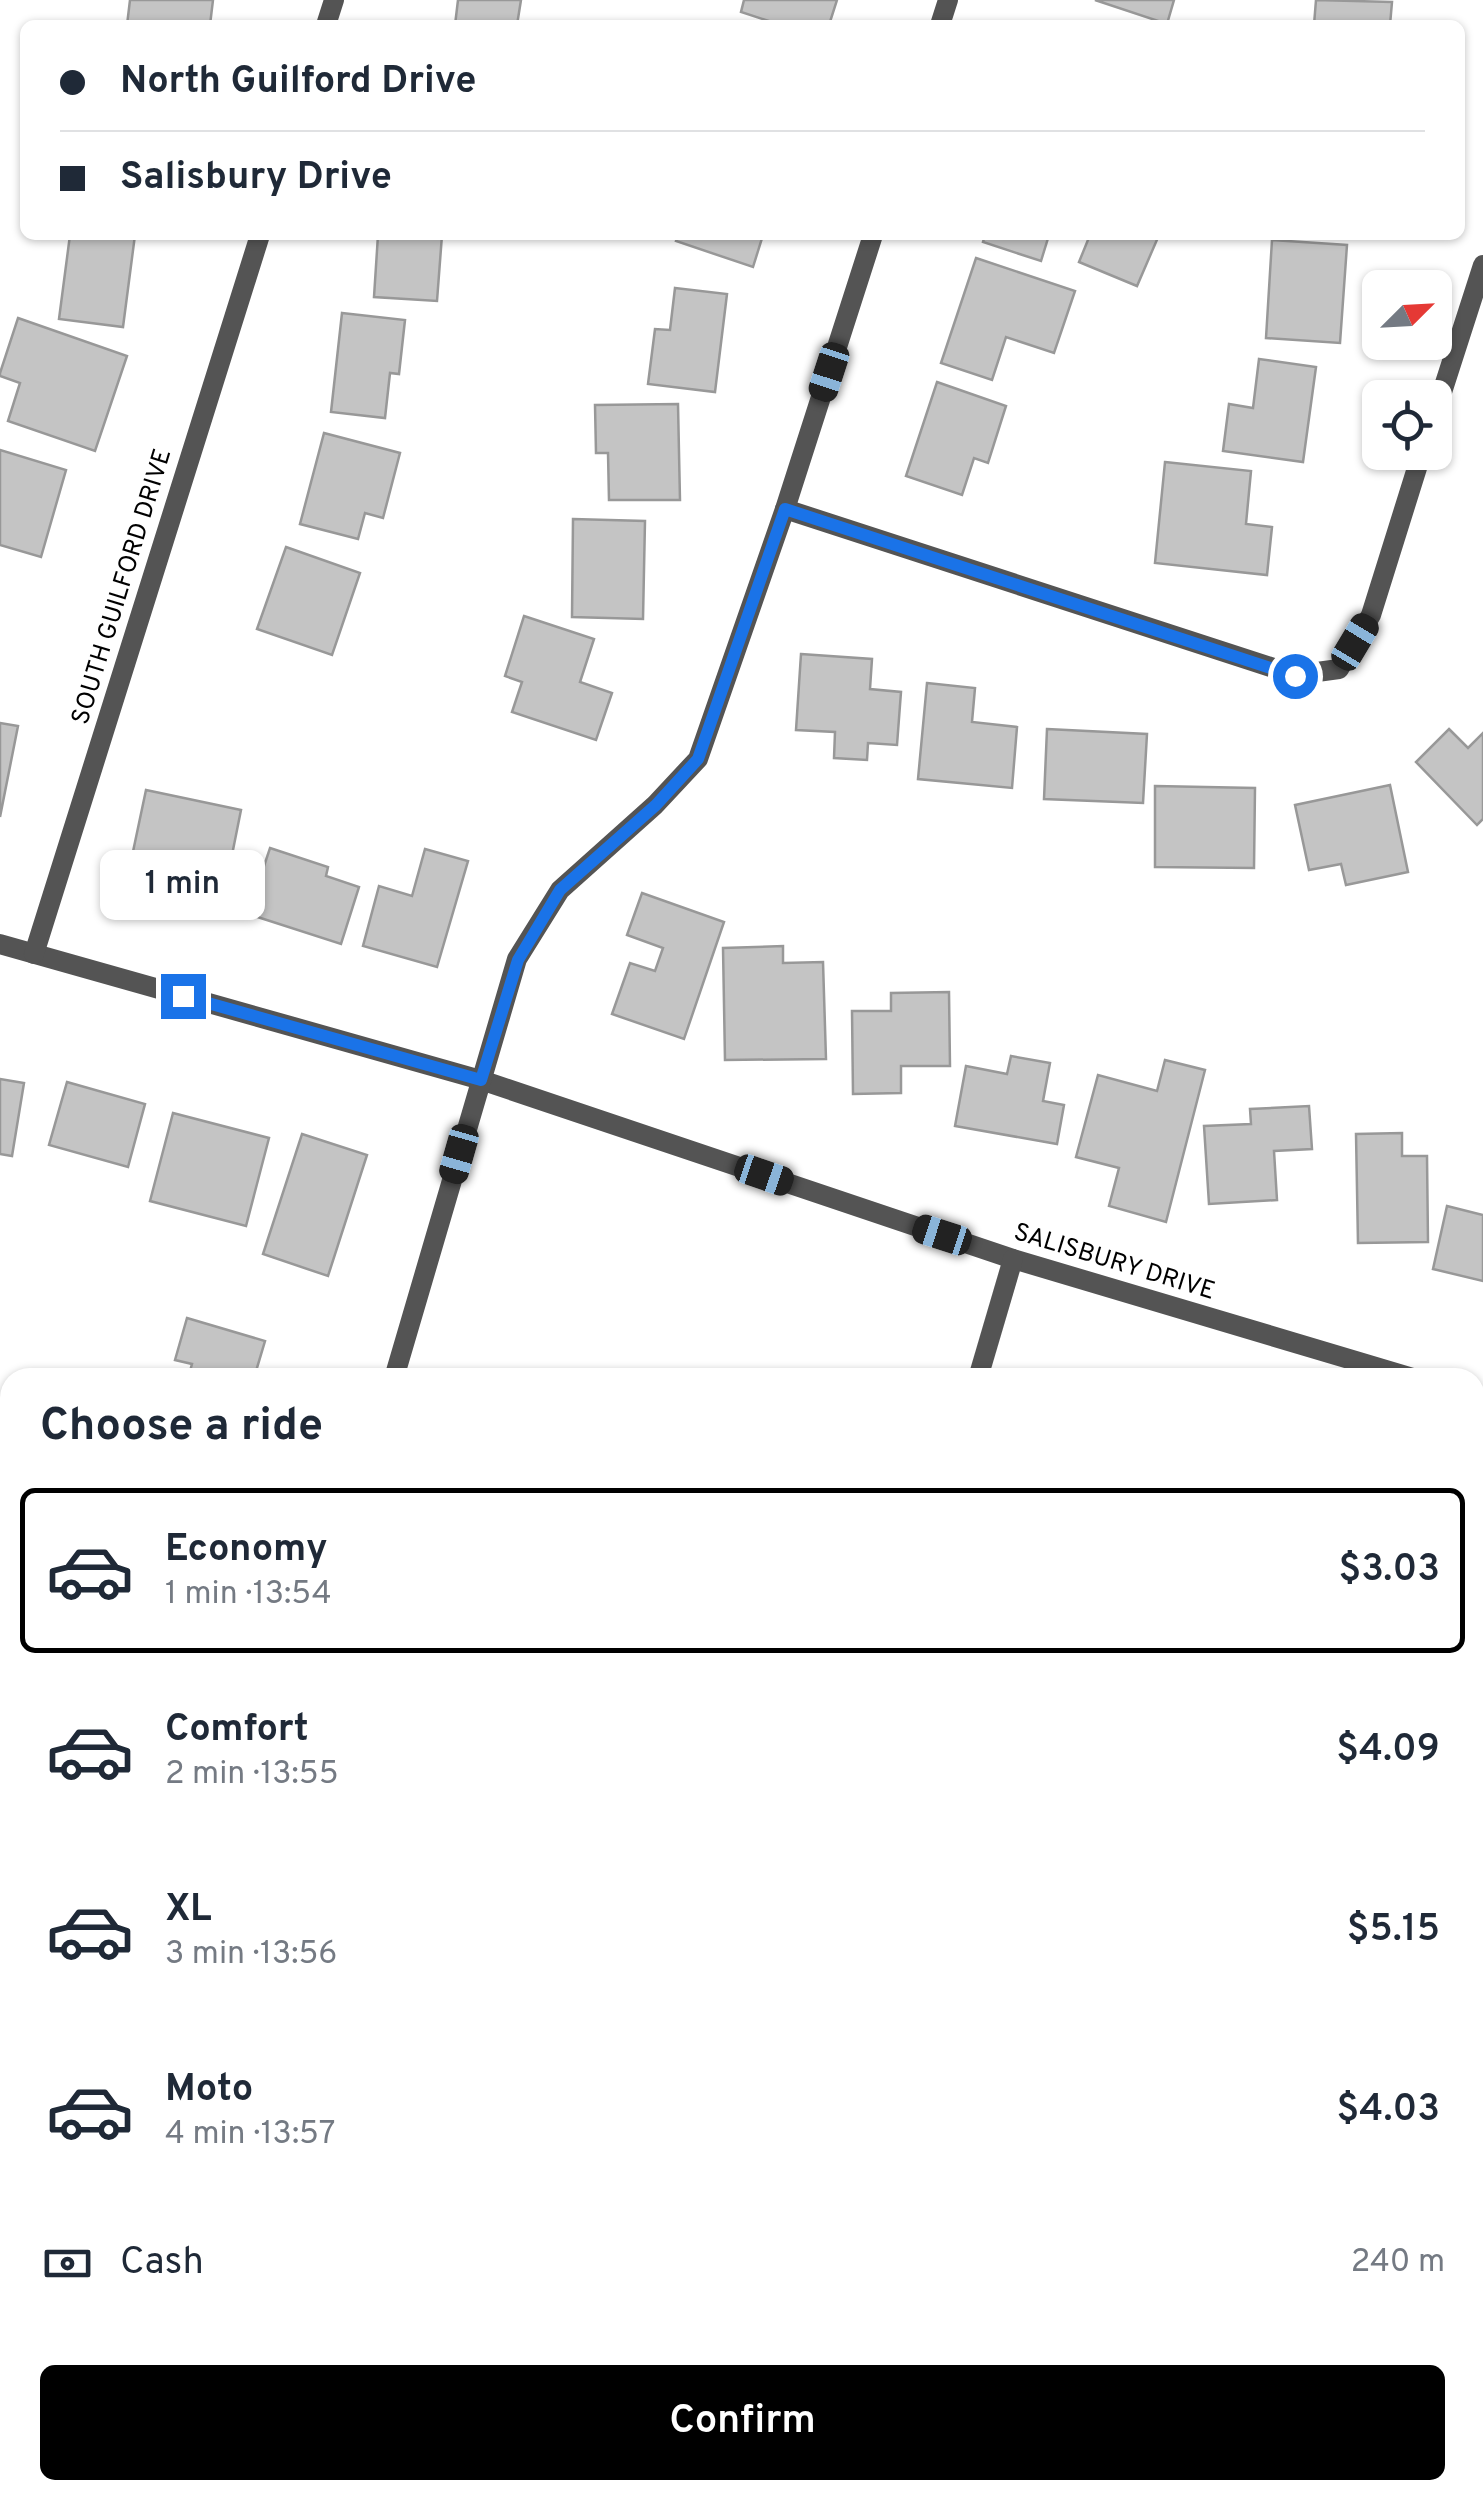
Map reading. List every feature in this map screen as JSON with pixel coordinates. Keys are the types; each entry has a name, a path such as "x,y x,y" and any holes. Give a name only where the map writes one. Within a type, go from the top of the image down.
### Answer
{"street":[{"name":"SOUTH GUILFORD DRIVE","path":"34,954 258,240"},
{"path":"397,1368 518,960 560,890 656,805 698,759 785,509 871,240"},
{"path":"1446,380 1483,265"},
{"path":"785,509 1295,676 1339,669 1371,615 1416,470"},
{"name":"SALISBURY DRIVE","path":"0,944 481,1080 1013,1259 1379,1368"},
{"path":"981,1368 1013,1259"}],"building":[{"path":"130,0 213,0 211,20 128,20"},
{"path":"458,0 521,0 518,20 456,20"},
{"path":"744,0 837,0 831,20 766,20 741,12"},
{"path":"1095,0 1174,0 1168,20 1155,20"},
{"path":"1316,0 1392,2 1390,20 1314,20"},
{"path":"69,240 134,240 123,327 59,319"},
{"path":"378,240 442,240 437,301 374,297"},
{"path":"676,240 761,240 753,267"},
{"path":"984,240 1047,240 1041,261"},
{"path":"1088,240 1157,240 1137,286 1079,262"},
{"path":"1272,240 1347,245 1340,343 1266,338"},
{"path":"976,258 1075,291 1054,353 1006,337 992,380 941,363"},
{"path":"675,288 727,294 715,392 648,384 655,329 670,330"},
{"path":"342,313 405,320 399,374 390,373 385,418 331,412"},
{"path":"18,318 127,356 95,451 8,421 20,383 0,373"},
{"path":"1259,359 1316,367 1303,462 1223,451 1229,404 1253,408"},
{"path":"937,382 1006,406 988,463 974,458 962,495 906,476"},
{"path":"678,404 680,500 609,500 608,453 596,453 595,405"},
{"path":"324,433 400,453 383,518 365,513 358,539 300,524"},
{"path":"0,450 66,470 41,557 0,545"},
{"path":"1165,462 1251,471 1246,524 1272,527 1267,575 1155,563"},
{"path":"573,519 645,521 643,619 572,617"},
{"path":"286,547 360,573 332,655 257,629"},
{"path":"524,616 594,639 580,682 612,693 596,740 512,712 522,682 505,676"},
{"path":"801,654 872,659 870,689 901,692 897,745 868,743 867,760 834,758 835,732 796,730"},
{"path":"927,683 975,688 972,722 1017,727 1012,788 918,779"},
{"path":"0,723 18,726 0,817"},
{"path":"1047,729 1147,734 1143,803 1044,799"},
{"path":"1449,729 1468,748 1483,733 1483,819 1477,825 1416,762"},
{"path":"1390,785 1408,872 1346,885 1341,864 1309,870 1295,805"},
{"path":"1155,786 1255,788 1254,868 1155,867"},
{"path":"146,790 241,810 223,900 127,880"},
{"path":"270,848 328,867 326,876 359,887 341,944 248,914"},
{"path":"425,849 468,861 437,967 363,946 379,886 412,896"},
{"path":"642,893 724,922 684,1039 612,1014 630,963 655,971 663,948 627,935"},
{"path":"783,946 783,963 823,962 826,1059 725,1060 723,948"},
{"path":"949,992 950,1066 901,1066 901,1093 853,1094 852,1011 891,1011 891,993"},
{"path":"1011,1056 1050,1063 1043,1101 1064,1105 1057,1144 955,1126 966,1066 1007,1074"},
{"path":"1165,1060 1205,1070 1166,1222 1109,1206 1119,1168 1076,1157 1098,1075 1157,1091"},
{"path":"0,1079 24,1083 12,1156 0,1154"},
{"path":"67,1082 145,1104 128,1167 49,1145"},
{"path":"1309,1106 1312,1149 1274,1151 1277,1200 1209,1204 1204,1126 1251,1124 1250,1109"},
{"path":"173,1113 269,1138 246,1226 150,1201"},
{"path":"1402,1133 1402,1156 1427,1156 1428,1242 1358,1243 1356,1134"},
{"path":"302,1134 367,1155 328,1276 263,1254"},
{"path":"1447,1206 1483,1215 1483,1281 1433,1269"},
{"path":"187,1318 265,1341 257,1368 191,1368 192,1364 175,1360"}],"route":[{"path":"183,996 481,1080 518,960 560,890 656,805 698,759 785,509 1295,676"}]}
